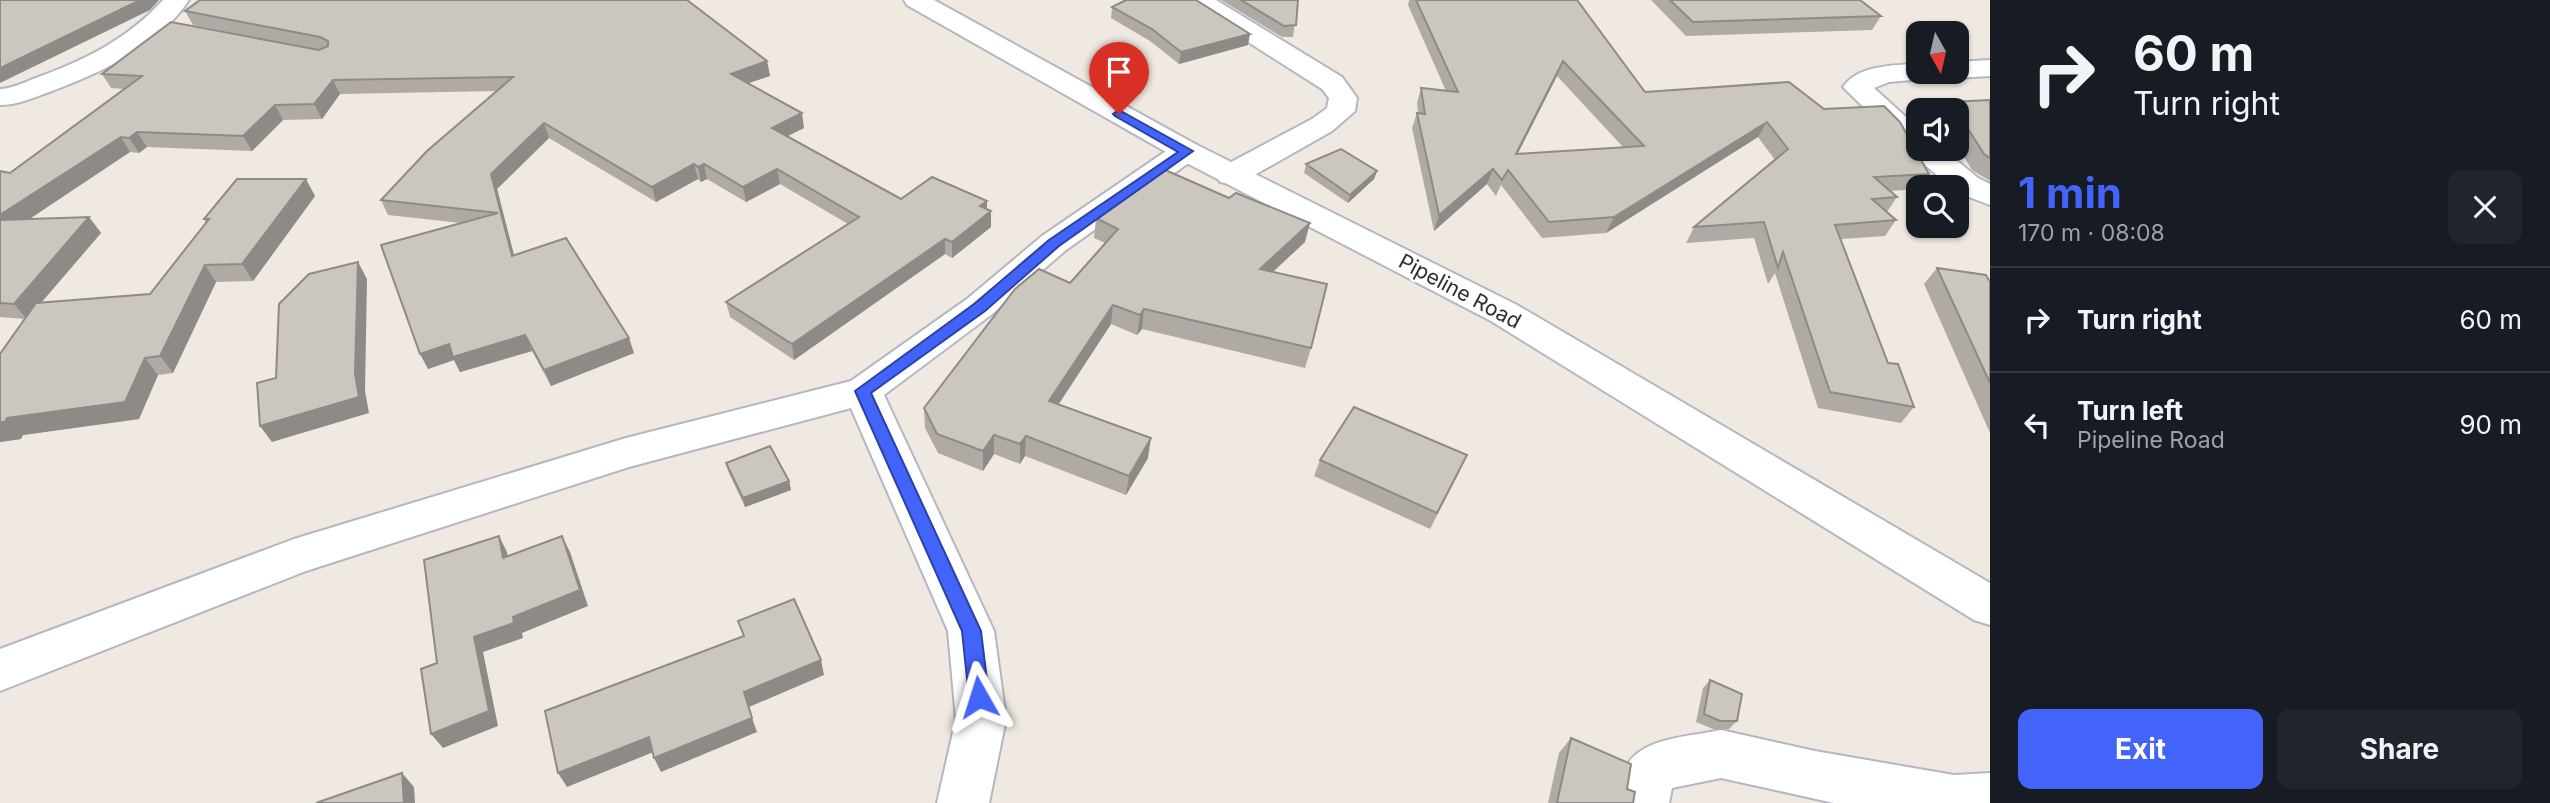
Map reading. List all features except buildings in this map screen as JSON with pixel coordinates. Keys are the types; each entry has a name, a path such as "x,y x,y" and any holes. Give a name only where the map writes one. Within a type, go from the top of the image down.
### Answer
{"street":[{"path":"0,97 9,97 100,63 127,49 177,0"},
{"name":"Pipeline Road","path":"916,0 1231,175 1504,313 1990,606"},
{"path":"1199,0 1332,83 1343,98 1342,111 1322,125 1231,175"},
{"path":"1969,69 1990,68"},
{"path":"1906,74 1866,80 1857,87 1906,133"},
{"path":"0,670 294,557 626,453 863,391 979,307 1054,243 1186,151"},
{"path":"1939,161 1967,185 1990,196"},
{"path":"863,391 971,631 981,719 962,803"},
{"path":"1643,803 1643,788 1656,767 1721,754 1815,775 1954,800 1990,798"}],"route":[{"path":"979,697 971,631 863,391 979,307 1054,243 1186,151 1119,114"}]}
